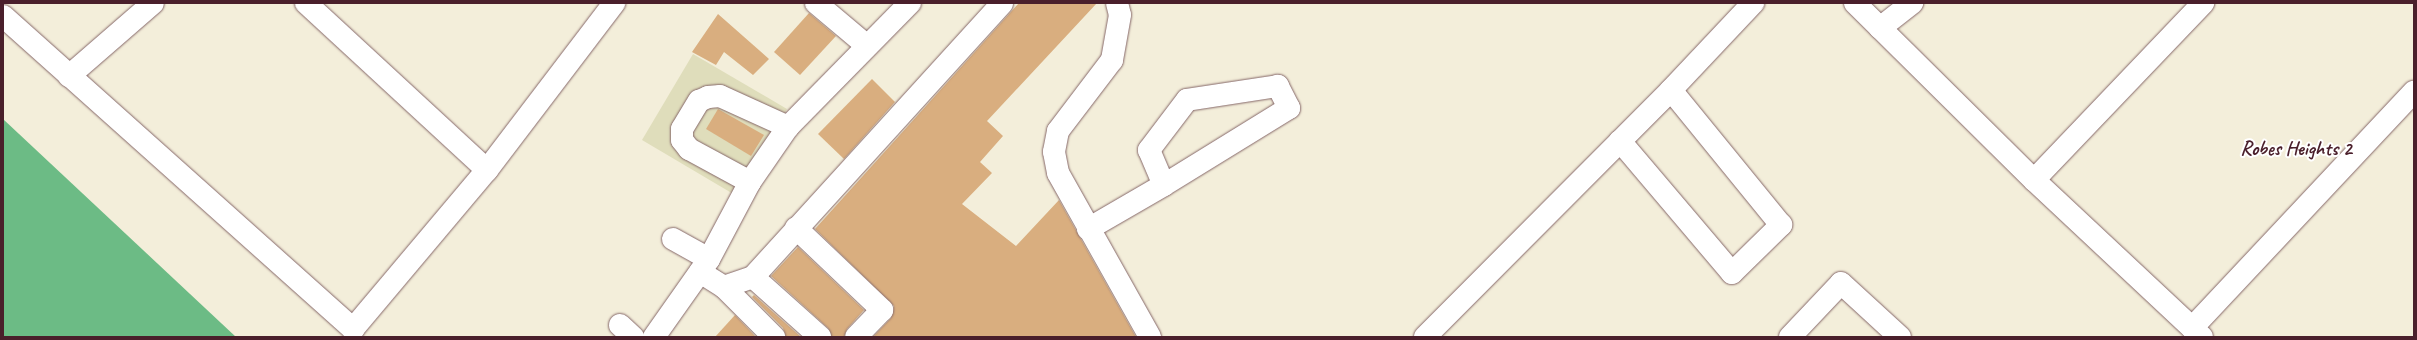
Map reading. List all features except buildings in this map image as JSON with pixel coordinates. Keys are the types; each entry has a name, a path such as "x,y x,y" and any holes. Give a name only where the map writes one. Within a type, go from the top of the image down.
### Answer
{"street":[{"path":"69,76 153,3"},
{"path":"306,3 487,170"},
{"path":"3,16 353,329 487,170 614,3"},
{"path":"816,3 866,45"},
{"path":"654,337 704,265 750,182 788,127 866,45 910,3"},
{"path":"724,287 753,277 1002,3"},
{"path":"1117,3 1120,15 1112,60 1058,131 1054,152 1058,173 1088,229 1150,337"},
{"path":"1425,337 1671,90 1753,3"},
{"path":"1855,3 2034,180 2197,332 2414,92"},
{"path":"1880,28 1912,3"},
{"path":"2034,180 2203,3"},
{"path":"1088,229 1164,185 1289,108 1278,86 1187,100 1149,150 1164,185"},
{"path":"1620,141 1732,273 1781,225 1671,90"},
{"path":"750,182 689,149 682,140 682,130 698,101 708,97 720,96 788,127"},
{"path":"796,228 882,310 856,337"},
{"path":"673,239 704,265 774,337"},
{"path":"753,277 820,337"},
{"path":"1790,337 1841,283 1900,337"}],"shaded area":[{"path":"693,54 787,109 735,195 642,140"}],"green space":[{"path":"3,119 236,337 3,337"}],"district":[{"name":"Robes Heights 2","path":"2296,148"}]}
